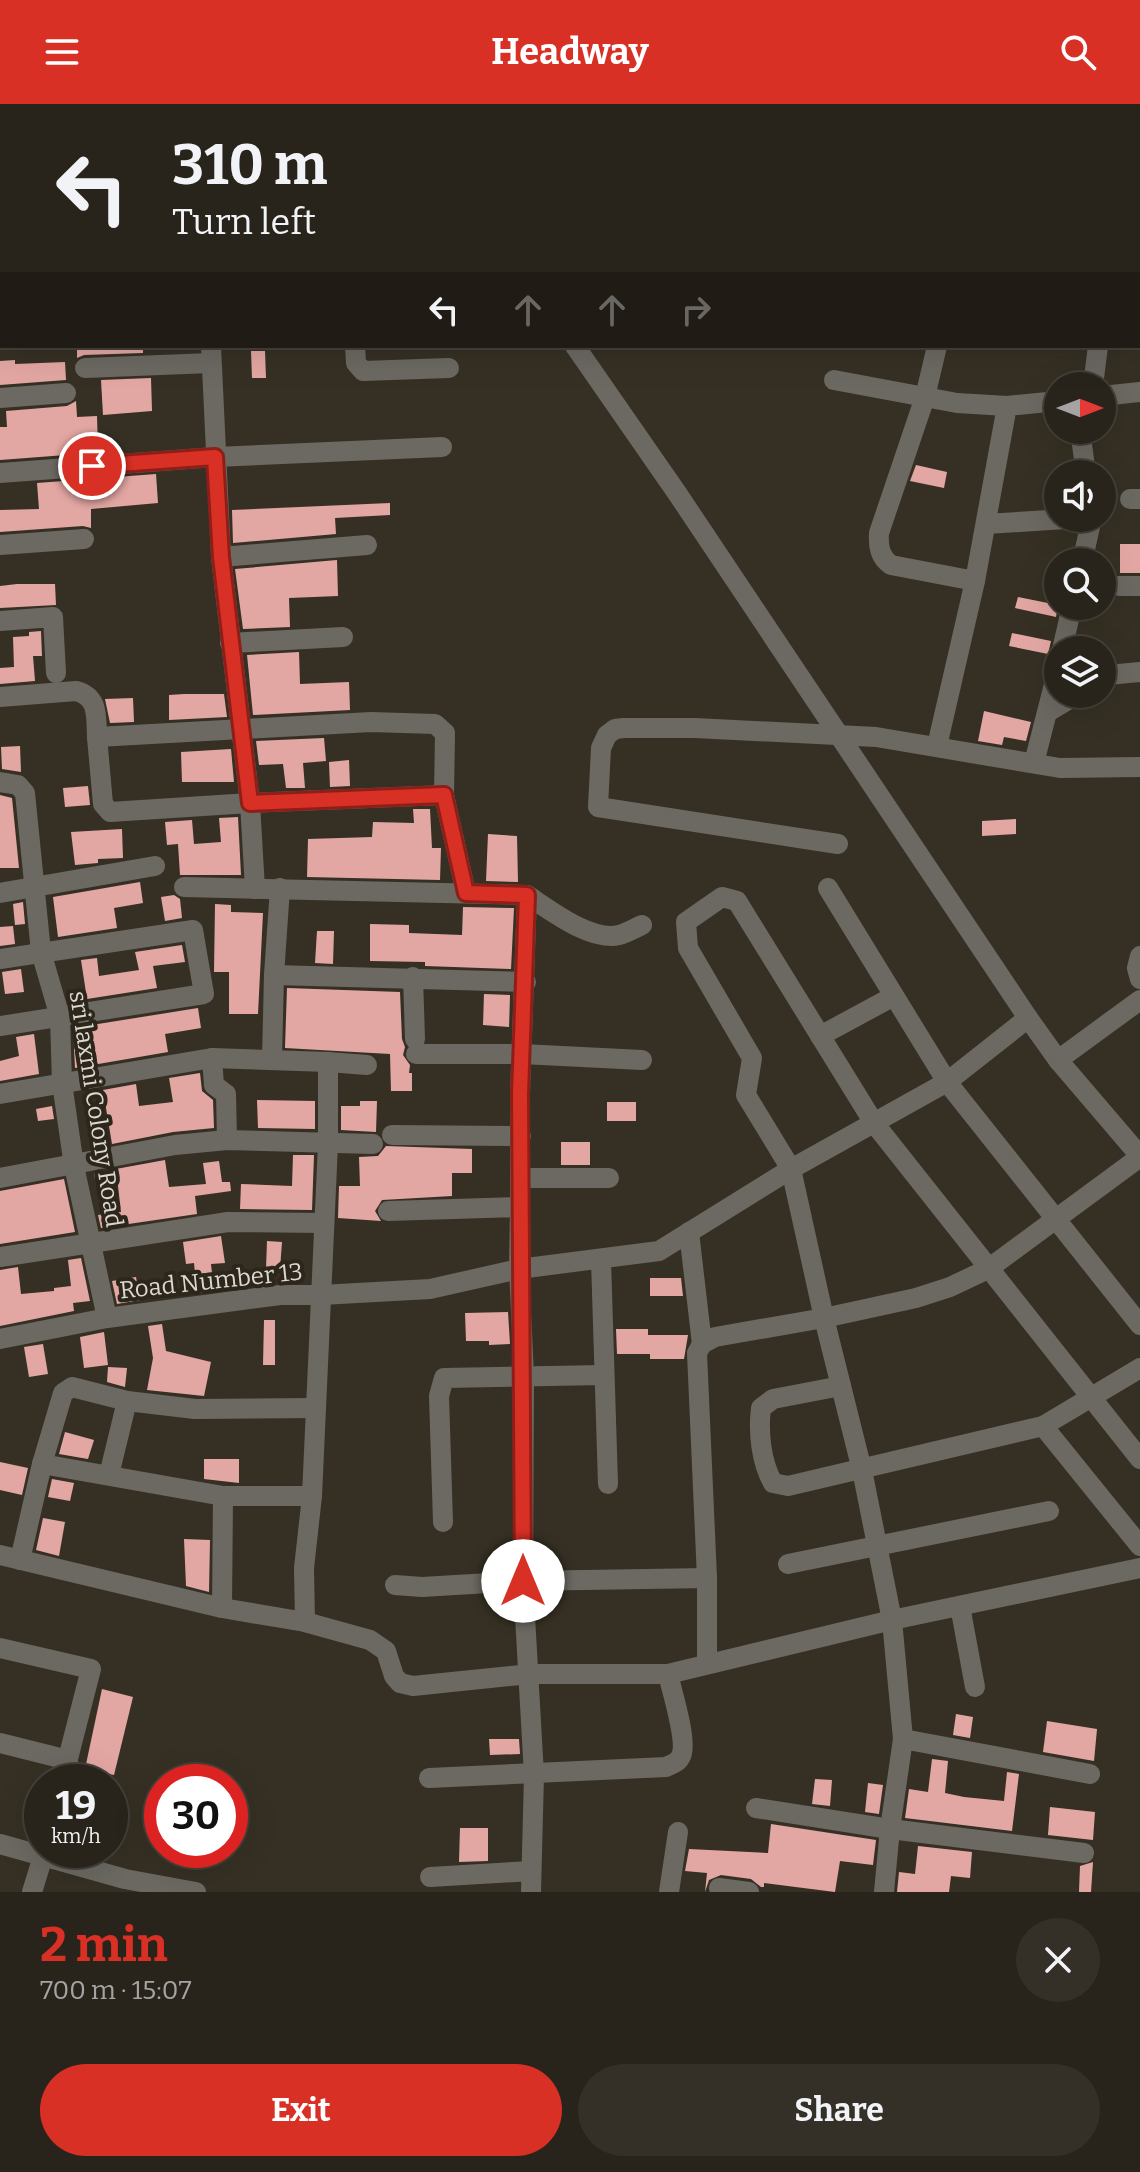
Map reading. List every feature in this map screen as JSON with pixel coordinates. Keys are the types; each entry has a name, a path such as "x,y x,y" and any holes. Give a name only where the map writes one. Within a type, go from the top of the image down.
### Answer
{"street":[{"path":"355,348 356,363 363,371 449,368"},
{"path":"576,348 1028,1018 1058,1060 1140,1157 988,1269 950,1287 916,1298 824,1318 715,1337 702,1344 697,1353 697,1368 707,1578 707,1664"},
{"path":"937,348 925,397 879,533 878,545 883,559 891,565 975,581"},
{"path":"1095,372 1098,348"},
{"path":"85,368 211,354 221,557 250,803 255,889"},
{"path":"834,380 957,403 1007,406 1044,402"},
{"path":"1116,395 1140,392"},
{"path":"0,398 66,393"},
{"path":"937,746 975,581 1007,406"},
{"path":"0,473 215,457 442,447"},
{"path":"986,524 1044,520"},
{"path":"0,545 84,539"},
{"path":"221,557 367,545"},
{"path":"0,621 53,617 56,673"},
{"path":"230,643 343,637"},
{"path":"1116,674 1140,672"},
{"path":"0,697 76,691 87,694 95,704 103,804 110,812 444,795"},
{"path":"1034,763 1049,708"},
{"path":"1048,712 1055,708"},
{"path":"97,737 371,722 435,724 441,727 446,739 444,795 466,893"},
{"path":"838,844 598,807 601,748 607,735 615,729 695,728 876,737 1060,768 1140,767"},
{"name":"sri laxmi Colony Road","path":"0,782 18,785 25,793 41,952 60,1017 62,1083 74,1166 107,1318"},
{"path":"0,893 155,866"},
{"path":"184,887 527,895 577,927 607,936 618,936 642,925"},
{"path":"272,1059 280,888"},
{"path":"828,888 947,1082 1140,1325"},
{"path":"430,1877 531,1882 534,1775 523,1581 524,1375 519,1269 527,895"},
{"path":"884,1892 903,1739 892,1620 862,1470 791,1169 746,1095 752,1058 688,948 686,922 722,897 737,901 874,1123 1140,1459"},
{"path":"0,959 193,930 204,994 0,1026"},
{"path":"1140,956 1137,968 1140,979"},
{"path":"274,975 526,982"},
{"path":"413,977 415,1046 642,1060"},
{"path":"820,1036 894,996"},
{"path":"1058,1060 1140,1000"},
{"name":"Road Number 13","path":"0,1339 107,1318 280,1295 430,1289 519,1269 659,1251 791,1169 947,1082 1028,1018"},
{"path":"212,1058 214,1085 226,1094 227,1140"},
{"path":"0,1094 212,1058 367,1065"},
{"path":"305,1622 304,1568 312,1496 328,1144 328,1062"},
{"path":"392,1135 521,1136"},
{"path":"0,1178 175,1145 227,1140 373,1144"},
{"path":"521,1178 609,1178"},
{"path":"388,1211 520,1207"},
{"path":"0,1257 228,1222 323,1223"},
{"path":"689,1232 702,1344"},
{"path":"601,1260 608,1484"},
{"path":"841,1386 773,1399 761,1408 759,1425 766,1472 773,1483 788,1486 1043,1426 1140,1368"},
{"path":"443,1522 440,1384 444,1378 603,1375"},
{"path":"316,1408 195,1409 127,1401 78,1388 66,1389 10,1557 222,1608 305,1622 370,1640 386,1651 394,1676 406,1686 530,1674 668,1674 892,1620 1140,1568"},
{"path":"109,1475 127,1401"},
{"path":"1043,1426 1140,1546"},
{"path":"42,1464 223,1496 312,1496"},
{"path":"222,1608 223,1496"},
{"path":"788,1564 1049,1511"},
{"path":"395,1585 422,1587 523,1581 707,1578"},
{"path":"960,1606 975,1687"},
{"path":"0,1648 91,1669 67,1764"},
{"path":"429,1778 666,1767 677,1762 683,1753 668,1674"},
{"path":"903,1739 1090,1774"},
{"path":"0,1743 68,1760"},
{"path":"756,1808 890,1829 1084,1853"},
{"path":"669,1892 678,1832"},
{"path":"0,1844 24,1848"},
{"path":"32,1892 39,1868"},
{"path":"92,1868 125,1879 196,1892"},
{"path":"719,1888 749,1892"}],"building":[{"path":"77,348 143,348 143,353 84,355 77,358"},
{"path":"251,351 265,351 266,378 252,378"},
{"path":"15,360 15,364 65,362 66,380 0,385 0,361"},
{"path":"151,378 152,411 103,415 101,380"},
{"path":"76,401 77,417 97,416 98,450 0,460 0,427 7,427 6,411 67,406"},
{"path":"916,465 947,472 944,488 910,481"},
{"path":"156,474 158,503 91,509 91,528 0,532 0,510 39,509 37,483"},
{"path":"390,503 390,515 335,518 336,534 233,543 232,510"},
{"path":"1120,544 1140,544 1140,573 1120,573"},
{"path":"337,560 338,596 289,598 290,627 243,629 235,569"},
{"path":"55,584 56,605 0,608 0,586"},
{"path":"1018,597 1044,602 1044,614 1015,608"},
{"path":"41,631 42,656 33,656 35,681 0,684 0,668 14,667 13,637"},
{"path":"1012,633 1044,640 1044,653 1009,646"},
{"path":"299,652 300,684 349,682 350,710 253,715 247,655"},
{"path":"224,694 227,717 169,720 169,695"},
{"path":"133,698 134,722 110,723 105,699"},
{"path":"984,711 1031,722 1026,741 1004,737 1002,745 978,741"},
{"path":"324,738 326,761 303,763 305,788 286,788 283,764 259,765 256,741"},
{"path":"20,746 21,772 2,769 1,747"},
{"path":"231,749 234,782 182,782 181,752"},
{"path":"349,760 350,786 330,787 329,762"},
{"path":"88,786 90,805 65,807 63,788"},
{"path":"0,795 12,798 19,868 0,868"},
{"path":"413,809 430,809 432,848 441,848 440,880 307,877 308,839 372,837 373,822 414,823"},
{"path":"238,817 241,875 180,875 178,844 167,845 165,822 192,820 194,844 221,842 219,818"},
{"path":"1016,819 1016,834 982,836 982,821"},
{"path":"122,829 123,858 98,859 98,863 75,865 71,832"},
{"path":"488,834 517,836 518,882 486,881"},
{"path":"140,882 143,903 114,908 117,928 58,937 53,897"},
{"path":"174,895 180,899 182,918 165,921 161,897"},
{"path":"23,902 25,924 15,925 13,904"},
{"path":"215,904 231,905 231,912 263,913 258,1014 229,1014 229,972 214,972"},
{"path":"463,907 514,908 511,969 370,961 370,924 409,925 409,933 462,935"},
{"path":"13,926 15,944 0,946 0,927"},
{"path":"317,931 334,931 333,964 315,963"},
{"path":"182,945 185,962 153,966 157,988 87,999 81,960 97,958 99,976 139,970 135,952"},
{"path":"21,969 24,992 5,994 2,972"},
{"path":"287,988 400,992 403,1055 410,1065 409,1073 412,1073 412,1091 391,1091 390,1054 285,1048"},
{"path":"484,994 510,995 509,1027 483,1025"},
{"path":"198,1008 201,1028 165,1034 168,1052 75,1068 73,1028"},
{"path":"34,1034 39,1074 0,1081 0,1061 19,1056 16,1037"},
{"path":"200,1073 202,1091 213,1100 214,1128 173,1132 112,1144 103,1090 136,1084 139,1106 173,1102 169,1078"},
{"path":"257,1100 315,1101 315,1129 258,1128"},
{"path":"360,1101 377,1101 376,1132 341,1130 341,1106 360,1106"},
{"path":"607,1102 636,1102 636,1121 607,1121"},
{"path":"52,1106 54,1119 38,1121 36,1109"},
{"path":"561,1142 590,1142 590,1165 561,1165"},
{"path":"386,1146 472,1149 472,1173 452,1173 452,1196 382,1200 375,1211 381,1221 338,1218 339,1186 360,1186 359,1157 378,1156"},
{"path":"293,1155 314,1155 312,1210 240,1209 241,1184 292,1186"},
{"path":"165,1160 169,1187 206,1184 203,1163 219,1161 222,1182 230,1182 231,1191 195,1196 197,1214 101,1228 98,1215 121,1212 117,1177 95,1179 94,1173"},
{"path":"64,1179 75,1232 0,1244 0,1191"},
{"path":"221,1236 225,1263 211,1264 214,1291 197,1293 194,1263 186,1264 183,1242"},
{"path":"267,1241 282,1242 280,1269 266,1269"},
{"path":"81,1258 90,1301 73,1303 74,1311 0,1326 0,1270 18,1267 21,1294 54,1291 54,1288 71,1286 68,1260"},
{"path":"136,1277 140,1300 117,1304 112,1281"},
{"path":"650,1278 681,1278 683,1296 650,1296"},
{"path":"508,1312 510,1344 489,1345 489,1341 466,1341 465,1313"},
{"path":"264,1320 275,1320 275,1365 263,1365"},
{"path":"162,1324 166,1351 211,1362 204,1396 147,1390 153,1358 148,1326"},
{"path":"616,1329 648,1329 648,1335 688,1335 684,1359 650,1359 650,1354 617,1354"},
{"path":"104,1332 108,1365 84,1368 80,1337"},
{"path":"43,1344 48,1374 29,1377 24,1347"},
{"path":"108,1367 127,1368 125,1387 107,1382"},
{"path":"65,1432 94,1440 88,1459 59,1454"},
{"path":"204,1459 239,1459 239,1483 204,1479"},
{"path":"0,1462 28,1468 22,1495 0,1490"},
{"path":"52,1479 74,1483 70,1501 48,1497"},
{"path":"43,1518 65,1522 59,1556 36,1550"},
{"path":"184,1539 210,1540 209,1592 186,1586"},
{"path":"102,1689 133,1697 117,1764 86,1764"},
{"path":"956,1714 973,1717 970,1738 953,1735"},
{"path":"1047,1721 1097,1729 1094,1761 1043,1752"},
{"path":"489,1739 519,1739 520,1754 490,1755"},
{"path":"932,1759 948,1761 945,1793 964,1797 1004,1801 1007,1772 1019,1774 1012,1831 905,1818 909,1789 928,1792"},
{"path":"815,1779 832,1780 830,1806 812,1804"},
{"path":"868,1783 883,1785 879,1814 865,1812"},
{"path":"1050,1807 1095,1812 1093,1840 1048,1835"},
{"path":"771,1824 876,1840 873,1865 840,1861 835,1892 764,1883 761,1887 751,1879 721,1875 709,1880 705,1892 707,1873 685,1871 689,1849 768,1853"},
{"path":"460,1828 488,1828 488,1861 459,1862"},
{"path":"918,1846 972,1852 970,1878 951,1876 949,1892 897,1892 899,1872 915,1874"},
{"path":"1093,1862 1091,1892 1079,1892 1080,1866"}],"route":[{"path":"92,466 215,457 221,557 250,803 444,795 466,893 527,895 520,1094 523,1581"}]}
